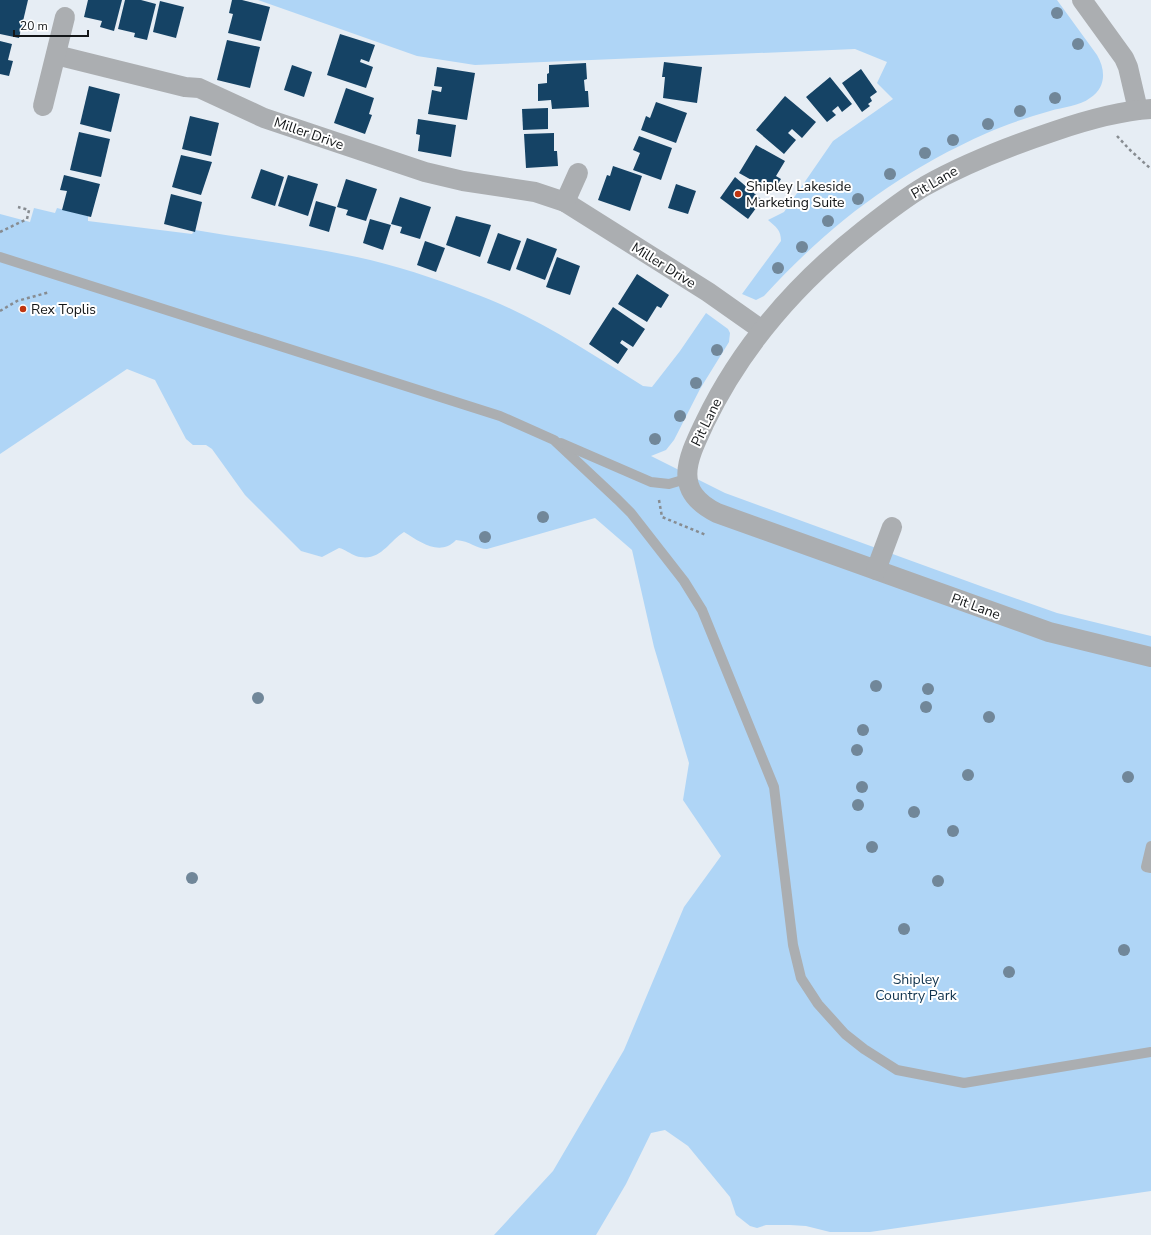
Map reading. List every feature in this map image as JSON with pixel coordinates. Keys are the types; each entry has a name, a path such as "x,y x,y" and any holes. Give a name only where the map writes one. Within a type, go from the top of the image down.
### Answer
{"street":[{"path":"1082,0 1124,58 1144,109"},
{"path":"43,106 65,17"},
{"name":"Miller Drive","path":"56,55 185,87 199,88 264,118 425,172 462,181 535,192 565,202 714,296 762,330"},
{"name":"Pit Lane","path":"1144,109 1107,115 1010,146 966,164 923,187 886,212 818,269 762,330 734,370 714,404 693,451 686,479 697,500 705,507 717,513 1049,632 1151,656"},
{"path":"565,202 578,173"},
{"path":"876,570 892,527"}],"lane":[{"path":"0,257 500,416 651,482 669,484 686,479"},
{"path":"554,440 631,513 684,581 705,616 774,787 793,945 801,978 818,1004 831,1020 864,1049 897,1070 964,1083 1151,1052"},
{"path":"1151,846 1146,867 1151,868"}],"path":[{"path":"1107,115 1116,135 1151,169"},
{"path":"0,232 27,219 29,210 18,207"},
{"path":"0,311 17,302 53,291"}],"green space":[{"path":"258,0 1057,0 1097,55 1102,67 1103,78 1099,89 1086,101 1026,118 995,130 923,165 894,183 866,202 840,223 789,270 764,296 756,300 742,294 781,241 779,231 768,220 784,212 833,141 893,99 877,83 887,62 855,49 475,65 417,56"},
{"name":"Shipley Country Park","path":"34,208 55,213 57,208 88,216 88,221 192,234 195,230 297,246 357,257 400,268 456,287 515,311 559,334 643,386 652,387 680,351 706,313 728,329 730,333 729,342 700,389 674,440 666,450 651,456 725,493 986,588 1057,613 1151,636 1151,1191 870,1232 830,1232 806,1226 790,1225 766,1225 757,1228 750,1226 736,1215 730,1197 688,1146 665,1130 651,1133 626,1184 596,1235 494,1235 553,1171 624,1050 684,907 721,856 683,800 689,763 654,647 632,550 595,518 487,549 456,540 450,545 437,548 423,543 404,532 378,554 371,557 356,556 339,548 322,557 301,551 245,495 212,449 206,445 193,445 186,439 155,380 127,369 0,454 0,214 30,222"}],"building":[{"path":"0,0 28,0 19,38 0,34"},
{"path":"88,0 122,0 114,31 100,27 102,21 84,17"},
{"path":"125,0 141,0 156,4 147,40 134,37 135,33 118,29"},
{"path":"232,0 242,0 270,7 261,41 228,33 233,14 229,13"},
{"path":"160,1 184,7 176,38 153,32"},
{"path":"340,34 375,45 369,62 361,59 360,62 373,67 366,88 327,75"},
{"path":"227,40 260,47 250,88 217,80"},
{"path":"0,41 12,44 8,60 13,61 9,76 0,74"},
{"path":"664,62 702,67 697,103 663,98 665,77 662,77"},
{"path":"586,63 587,79 584,80 585,91 588,91 589,107 552,109 551,100 538,101 538,84 547,83 549,65"},
{"path":"292,65 312,72 304,97 284,90"},
{"path":"437,67 475,73 467,120 428,114 432,90 441,92 442,87 434,86"},
{"path":"861,69 877,92 870,97 872,101 868,104 870,106 862,112 842,83"},
{"path":"830,77 852,104 842,112 838,106 832,111 836,115 827,122 806,97"},
{"path":"89,86 120,94 111,132 80,124"},
{"path":"346,88 374,98 369,114 372,115 365,134 334,123"},
{"path":"785,96 816,122 802,138 792,129 788,133 796,140 784,154 756,130"},
{"path":"656,102 687,113 676,143 641,130 646,116 650,118"},
{"path":"548,108 548,129 523,130 522,109"},
{"path":"190,116 219,123 211,156 182,149"},
{"path":"418,119 456,125 451,157 418,151 420,135 416,134"},
{"path":"79,132 110,139 101,177 70,170"},
{"path":"554,133 554,151 557,151 558,166 526,168 524,134"},
{"path":"639,136 672,148 661,180 633,170 640,153 633,150"},
{"path":"756,145 785,161 776,176 781,179 773,192 739,173"},
{"path":"181,155 212,162 201,195 172,187"},
{"path":"613,166 642,176 630,211 598,200 607,175 610,176"},
{"path":"261,169 284,177 275,206 251,198"},
{"path":"64,175 100,184 91,217 62,210 67,191 60,190"},
{"path":"288,175 318,184 308,216 278,206"},
{"name":"Shipley Lakeside Marketing Suite","path":"735,177 762,200 748,219 720,198"},
{"path":"346,179 377,189 366,221 346,215 348,210 337,207"},
{"path":"676,184 696,191 688,214 668,208"},
{"path":"171,194 202,202 195,232 164,224"},
{"path":"400,197 431,207 420,239 400,233 402,227 391,224"},
{"path":"316,201 336,207 329,232 309,226"},
{"path":"456,216 491,225 480,257 446,245"},
{"path":"370,219 391,225 383,250 363,243"},
{"path":"498,233 521,241 510,271 487,263"},
{"path":"527,238 557,249 545,280 516,269"},
{"path":"425,241 445,248 436,272 417,265"},
{"path":"557,257 580,266 570,295 546,287"},
{"path":"637,274 669,295 661,308 657,306 647,322 618,304"},
{"path":"613,307 645,329 633,347 622,340 620,343 628,349 618,364 589,344"}],"place":[{"name":"Shipley Lakeside Marketing Suite","path":"738,194"},
{"name":"Rex Toplis","path":"23,309"}]}
